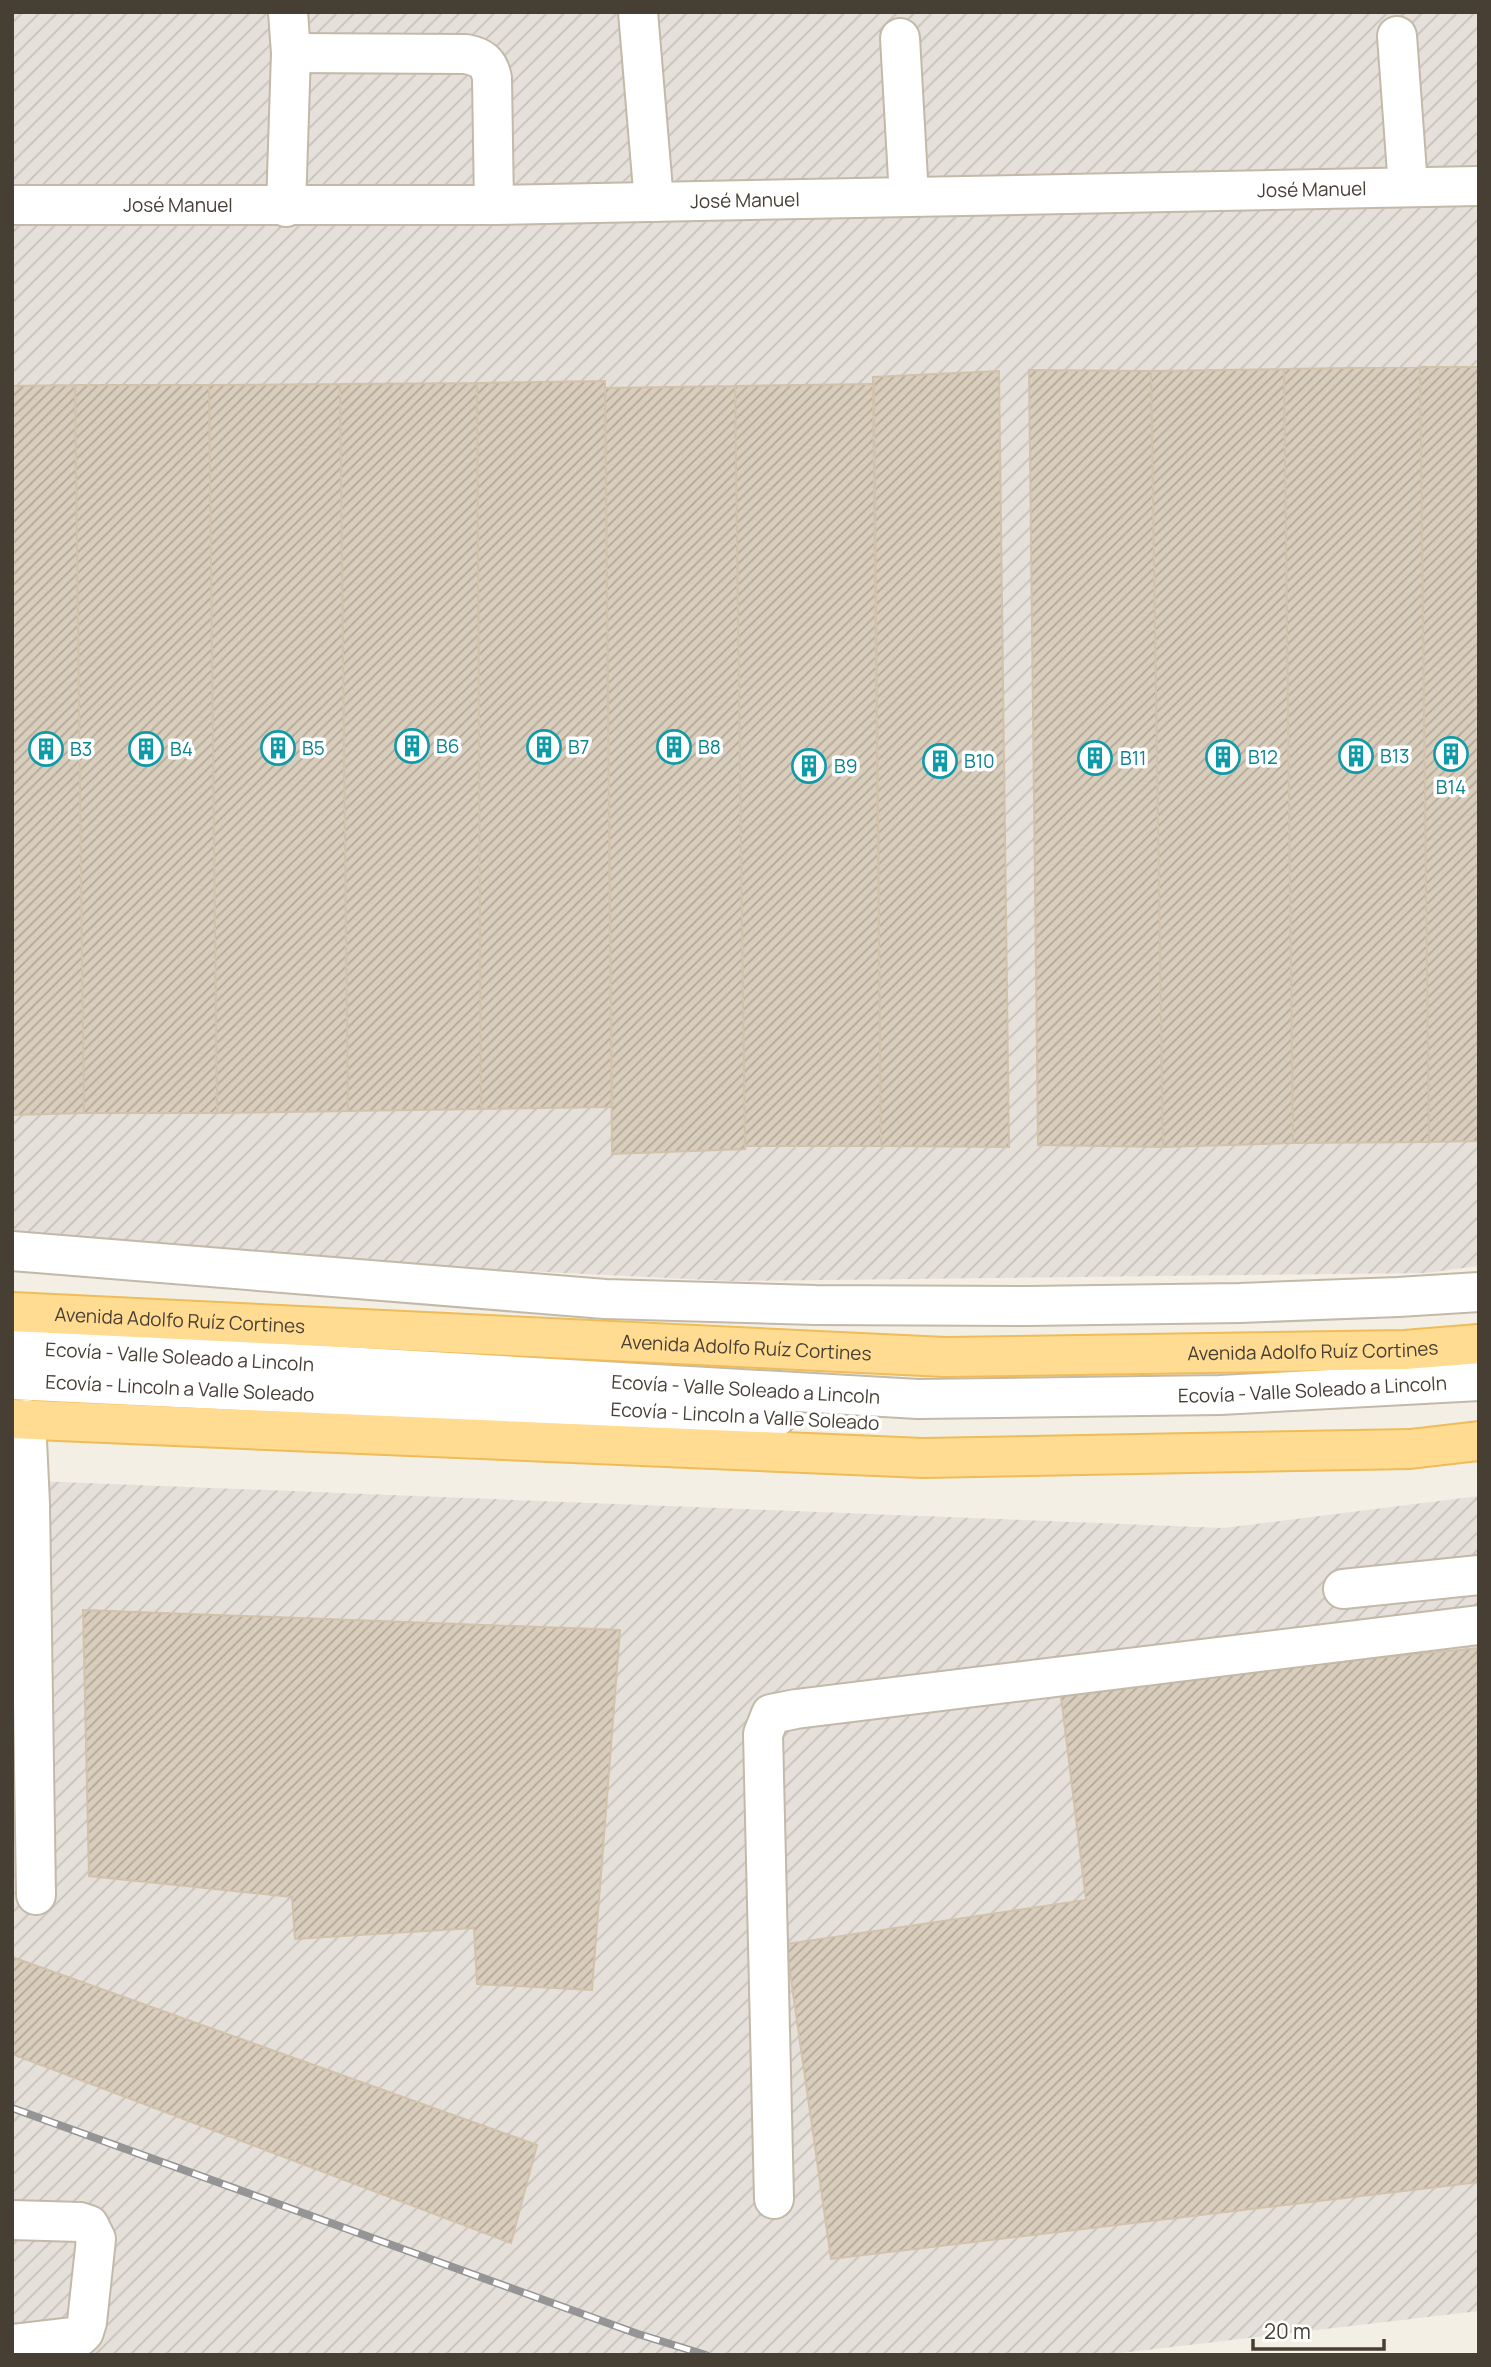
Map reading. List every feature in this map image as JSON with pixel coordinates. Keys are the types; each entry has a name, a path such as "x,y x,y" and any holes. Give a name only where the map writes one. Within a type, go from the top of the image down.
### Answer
{"main road":[{"name":"Avenida Adolfo Ruíz Cortines","path":"12,1312 945,1357 1405,1349 1479,1344"},
{"path":"19,1419 923,1458 1410,1449 1479,1441"}],"street":[{"path":"286,207 291,53 288,12"},
{"path":"638,12 654,202"},
{"path":"1397,36 1408,187"},
{"path":"900,38 909,197"},
{"path":"291,53 478,56 486,62 492,78 494,205"},
{"name":"José Manuel","path":"12,205 494,205 1479,186"},
{"path":"12,1251 604,1299 1028,1306 1254,1302 1479,1292"},
{"name":"Ecovía - Valle Soleado a Lincoln","path":"12,1347 918,1399 1220,1395 1479,1381"},
{"name":"Ecovía - Lincoln a Valle Soleado","path":"12,1380 920,1424 1333,1415 1479,1405"},
{"path":"19,1419 30,1504 36,1895"},
{"path":"1343,1589 1479,1575"},
{"path":"774,2199 763,1734 771,1714 1479,1625"},
{"path":"12,2220 80,2222 89,2225 96,2239 87,2322 83,2332 79,2336 12,2344"}],"shaded area":[{"path":"12,12 1479,12 1479,1266 1426,1273 730,1281 12,1246"},
{"path":"12,1480 1223,1528 1479,1496 1479,2311 1104,2355 12,2355"}],"building":[{"name":"B13","path":"1420,367 1429,1142 1293,1143 1284,369"},
{"name":"B14","path":"1420,367 1479,367 1479,1141 1429,1142"},
{"name":"B12","path":"1284,369 1293,1143 1163,1147 1151,371"},
{"name":"B11","path":"1029,370 1151,371 1163,1147 1038,1145"},
{"name":"B10","path":"999,371 1009,1147 881,1146 873,377"},
{"name":"B7","path":"605,381 612,1107 481,1109 477,383"},
{"name":"B6","path":"477,383 481,1109 348,1111 340,384"},
{"name":"B5","path":"340,384 348,1111 217,1113 209,385"},
{"name":"B9","path":"874,384 881,1146 745,1146 735,386"},
{"name":"B3","path":"75,385 84,1113 12,1115 12,386"},
{"name":"B4","path":"75,385 209,385 217,1113 84,1113"},
{"name":"B8","path":"735,386 745,1149 612,1154 605,388"},
{"path":"83,1610 620,1630 592,1990 477,1984 474,1928 295,1939 292,1897 89,1876"},
{"path":"1479,1648 1479,2182 831,2259 786,1944 1086,1900 1060,1688"},
{"path":"12,1957 537,2145 511,2243 12,2054"}],"railway":[{"path":"12,2108 638,2334 706,2355"}],"place":[{"name":"B6","path":"412,746"},
{"name":"B7","path":"544,747"},
{"name":"B8","path":"674,747"},
{"name":"B5","path":"278,748"},
{"name":"B3","path":"46,749"},
{"name":"B4","path":"146,749"},
{"name":"B14","path":"1451,754"},
{"name":"B13","path":"1356,756"},
{"name":"B12","path":"1223,757"},
{"name":"B11","path":"1095,758"},
{"name":"B10","path":"940,761"},
{"name":"B9","path":"809,766"}]}
